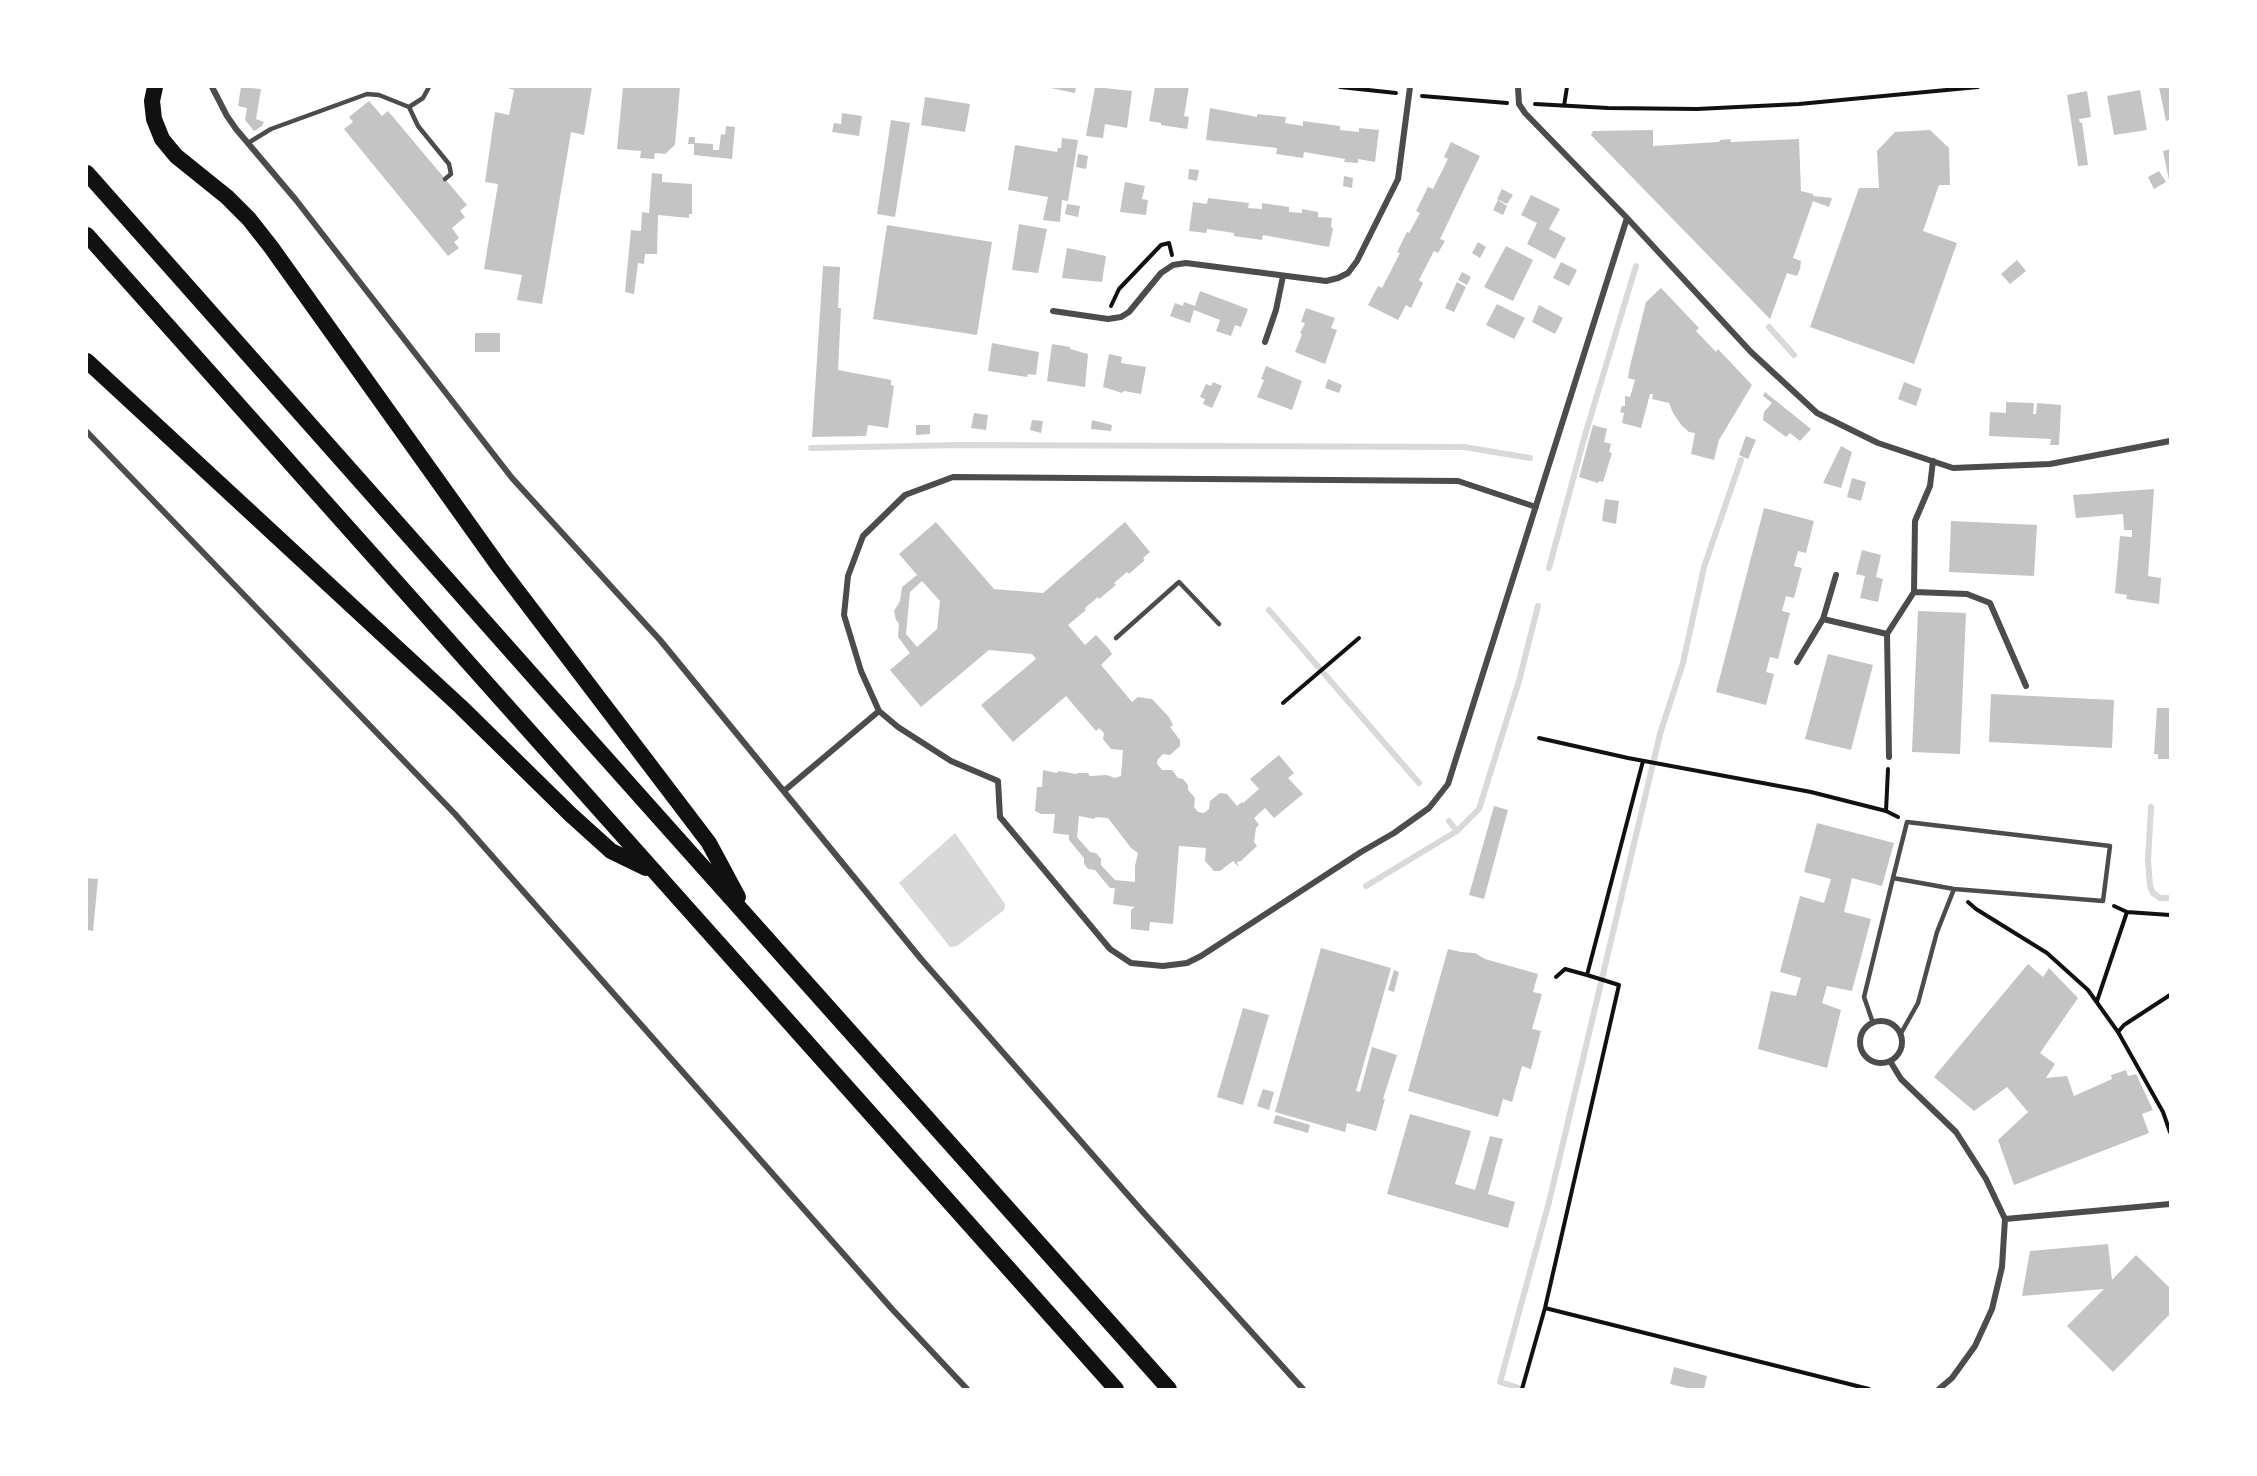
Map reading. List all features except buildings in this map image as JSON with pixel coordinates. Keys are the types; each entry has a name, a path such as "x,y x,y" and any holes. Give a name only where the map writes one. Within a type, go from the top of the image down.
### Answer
{"highway":[{"path":"154,87 152,101 154,119 162,139 176,156 227,197 249,219 271,247 500,568 710,843 751,922"},
{"path":"87,173 751,922 1169,1389"},
{"path":"87,235 1116,1389"},
{"path":"87,361 460,707 578,821 611,850 655,873"}],"street":[{"path":"212,87 227,117 303,209 512,478 660,640 921,959 1142,1211 1303,1389"},
{"path":"1518,87 1519,104 1525,113 1627,218 1751,352 1817,413 1878,443 1953,468 2050,464 2170,441"},
{"path":"1053,311 1108,319 1121,317 1129,312 1161,273 1173,265 1186,263 1326,280 1348,273 1357,261 1398,179 1410,91"},
{"path":"1536,507 1458,481 953,477 905,495 863,536 849,576 844,615 861,671 879,711 898,727 951,761 998,780 1000,817 1110,949 1131,963 1146,966 1187,963 1394,833 1428,808 1448,784 1536,507 1627,218"},
{"path":"1265,342 1276,310 1283,276"},
{"path":"87,432 455,814 892,1309 967,1389"},
{"path":"1889,757 1887,633 1914,592 1915,521 1930,486 1933,461"},
{"path":"1797,662 1823,619 1836,575"},
{"path":"1914,592 1967,594 1990,603 2026,686"},
{"path":"1823,619 1887,633"},
{"path":"783,791 879,711"},
{"path":"1873,1023 1889,1023 1900,1035 1899,1051 1890,1061 1869,1060 1861,1049 1861,1036 1864,1029 1873,1023"},
{"path":"1890,1061 1901,1079 1956,1132 1986,1179 2005,1219 2002,1267 1992,1309 1975,1346 1952,1378 1939,1389"},
{"path":"2005,1219 2170,1204"}],"lane":[{"path":"409,107 423,98 429,87"},
{"path":"248,142 271,129 367,94 379,95 409,107 418,126 449,164 451,174 445,179"},
{"path":"1116,638 1179,582 1219,624"},
{"path":"1873,1023 1864,997 1893,878 1907,822 2110,846 2103,901 1954,889 1893,878"},
{"path":"1900,1035 1918,1003 1937,932 1954,889"}],"path":[{"path":"1340,87 1410,91 1519,104 1608,108 1708,108 1799,104 1978,87"},
{"path":"1564,106 1567,87"},
{"path":"1108,319 1111,302 1119,289 1161,245 1169,243 1173,265"},
{"path":"1283,703 1359,638"},
{"path":"1539,738 1643,761 1811,792 1886,810 1907,822"},
{"path":"1886,810 1889,757"},
{"path":"1587,975 1643,761"},
{"path":"1954,889 1976,909 2047,953 2088,990 2118,1032 2163,1112 2170,1132"},
{"path":"2096,1002 2127,912 2170,915"},
{"path":"1522,1389 1545,1308 1619,985 1565,969 1556,977"},
{"path":"2118,1032 2124,1025 2170,995"},
{"path":"1545,1308 1869,1389"}],"shaded area":[{"path":"955,833 1005,904 1004,910 957,946 950,947 899,883"}],"waterway":[{"path":"1549,568 1585,435 1636,266"},
{"path":"1769,327 1794,355"},
{"path":"811,448 960,445 1464,447 1530,458"},
{"path":"1522,1389 1500,1382 1549,1202 1660,734 1683,663 1704,567 1741,460"},
{"path":"1457,831 1479,809 1519,681 1538,606"},
{"path":"1269,610 1419,783"},
{"path":"2151,807 2148,860 2150,886 2153,893 2160,898 2170,898"},
{"path":"1366,886 1457,831 1449,821"}]}
